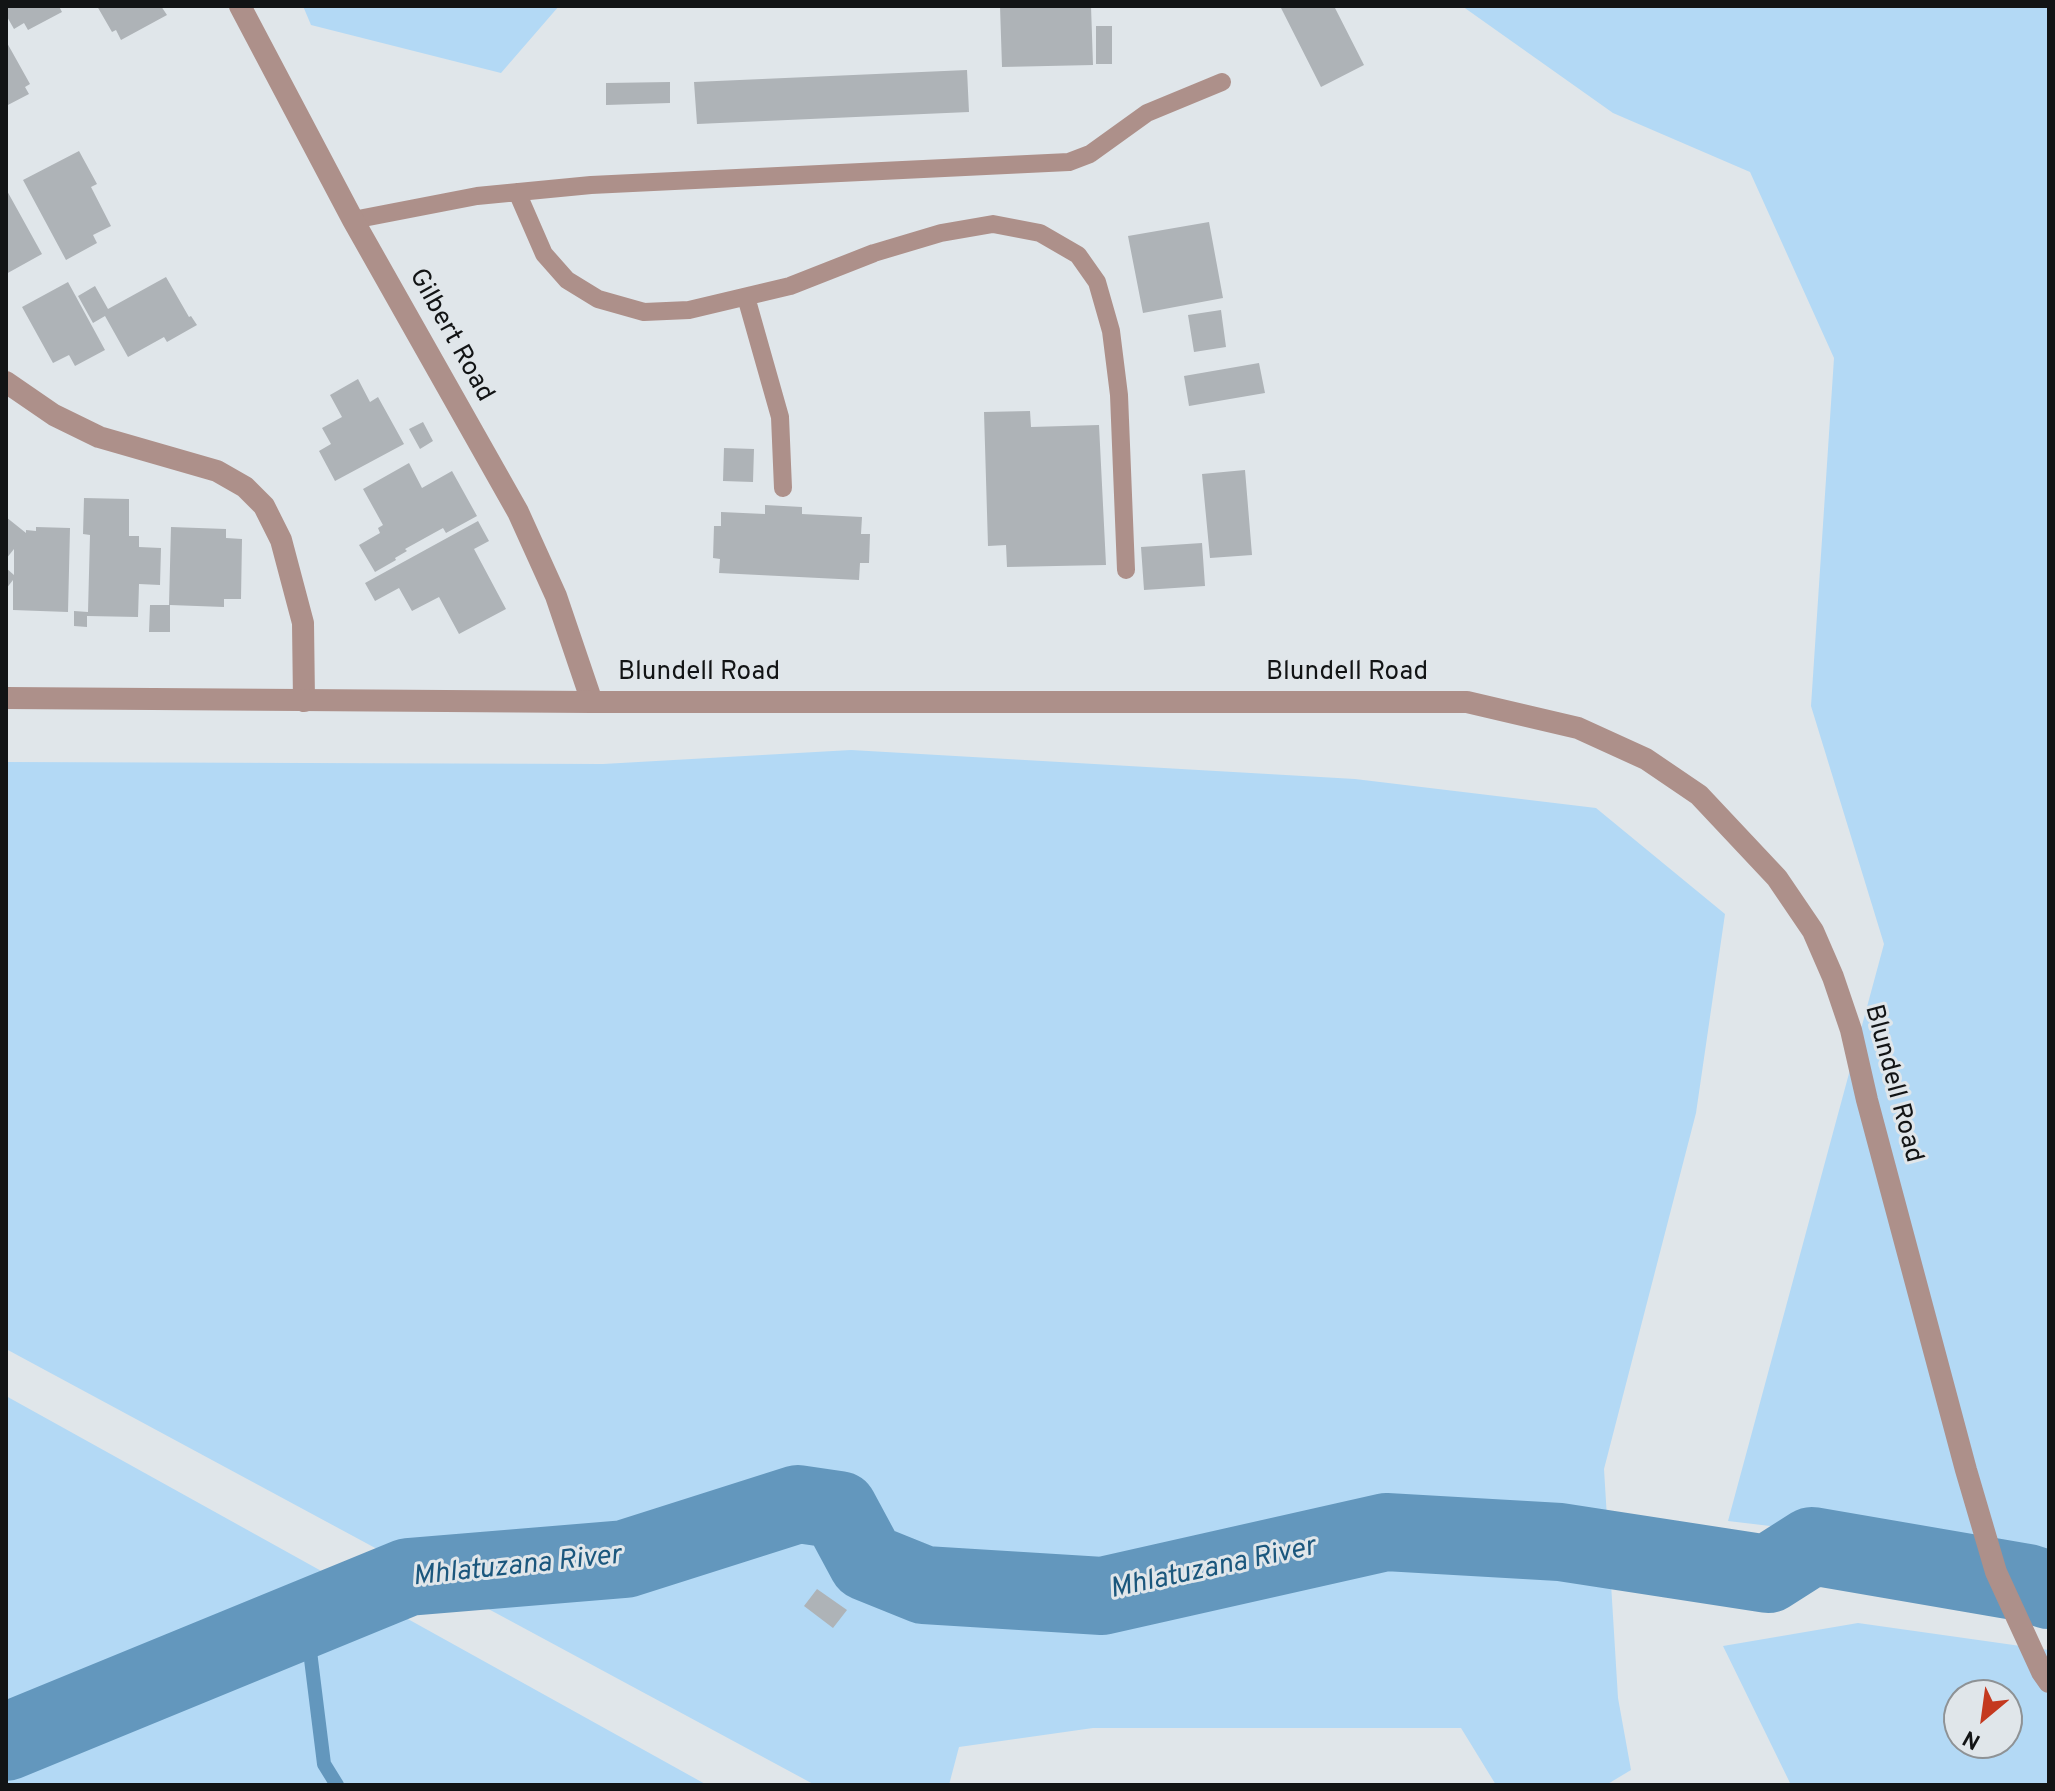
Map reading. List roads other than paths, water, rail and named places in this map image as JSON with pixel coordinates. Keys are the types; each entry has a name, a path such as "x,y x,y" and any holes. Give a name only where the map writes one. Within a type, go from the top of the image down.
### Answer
{"street":[{"name":"Gilbert Road","path":"240,6 353,220 518,512 556,596 592,702"},
{"path":"6,382 54,415 99,437 217,471 245,487 264,506 281,540 303,623 304,701"},
{"name":"Blundell Road","path":"6,698 1467,702 1578,728 1646,759 1699,795 1777,878 1813,931 1851,1030 1867,1100 1996,1572 2049,1682"}],"lane":[{"path":"353,220 477,196 591,185 1069,162 1090,154 1147,113 1222,82"},
{"path":"517,192 544,254 567,280 598,299 644,312 689,310 790,286 888,249 941,233 993,224 1040,233 1078,255 1097,282 1111,331 1119,395 1126,570"},
{"path":"746,297 780,417 783,488"}],"waterway":[{"name":"Mhlatuzana River","path":"6,1742 408,1577 625,1559 798,1504 839,1510 867,1562 924,1585 1102,1596 1386,1532 1560,1542 1768,1574 1812,1546 2027,1583 2049,1590"},
{"path":"306,1619 324,1764 337,1785"}]}
